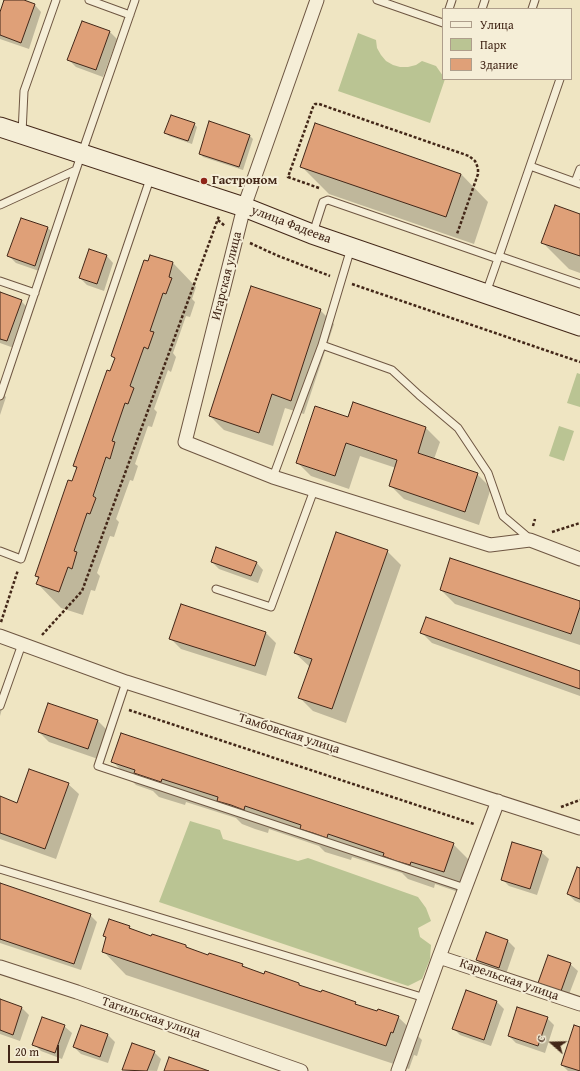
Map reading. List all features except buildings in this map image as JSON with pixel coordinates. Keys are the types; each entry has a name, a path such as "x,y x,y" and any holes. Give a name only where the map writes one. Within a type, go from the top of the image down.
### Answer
{"street":[{"name":"Игарская улица","path":"273,477 185,442 244,207 317,0"},
{"name":"улица Фадеева","path":"0,127 22,135 79,162 151,176 244,207 351,248 580,326"},
{"path":"273,477 490,545 530,540 580,559"},
{"name":"Тамбовская улица","path":"0,636 126,682 580,828"},
{"path":"398,1071 498,801"},
{"name":"Карельская улица","path":"439,957 580,1004"},
{"name":"Тагильская улица","path":"0,967 77,992 301,1071"}],"lane":[{"path":"22,135 24,91 56,0"},
{"path":"89,0 130,15"},
{"path":"0,396 135,0"},
{"path":"377,0 442,23"},
{"path":"486,294 560,80"},
{"path":"0,205 79,162"},
{"path":"530,166 578,183 580,169"},
{"path":"0,551 21,558 151,176"},
{"path":"312,234 323,202 328,200 454,244 580,284"},
{"path":"273,477 322,345 351,248"},
{"path":"0,281 35,293"},
{"path":"322,345 392,370 418,395 458,428 488,473 503,516 530,540"},
{"path":"216,589 271,607 314,490"},
{"path":"0,706 26,646"},
{"path":"126,682 98,766 465,888"},
{"path":"0,869 425,998"}],"path":[{"path":"319,188 288,177 315,104 319,104 469,156 475,161 478,168 478,174 454,244"},
{"path":"26,646 82,591 224,201"},
{"path":"218,220 237,237 276,255 341,280 580,362"},
{"path":"0,627 21,558"},
{"path":"118,706 488,829"}],"green space":[{"path":"358,33 376,40 377,48 381,55 386,61 393,65 408,67 416,65 422,61 436,66 442,75 442,80 445,80 430,123 338,91"},
{"path":"577,373 580,374 580,407 567,403"},
{"path":"559,426 574,431 564,461 549,456"},
{"path":"190,821 220,830 223,839 298,861 308,858 418,897 426,908 431,921 418,928 420,937 431,945 430,959 422,979 408,986 159,902"}],"place":[{"name":"Гастроном","path":"204,181"}]}
